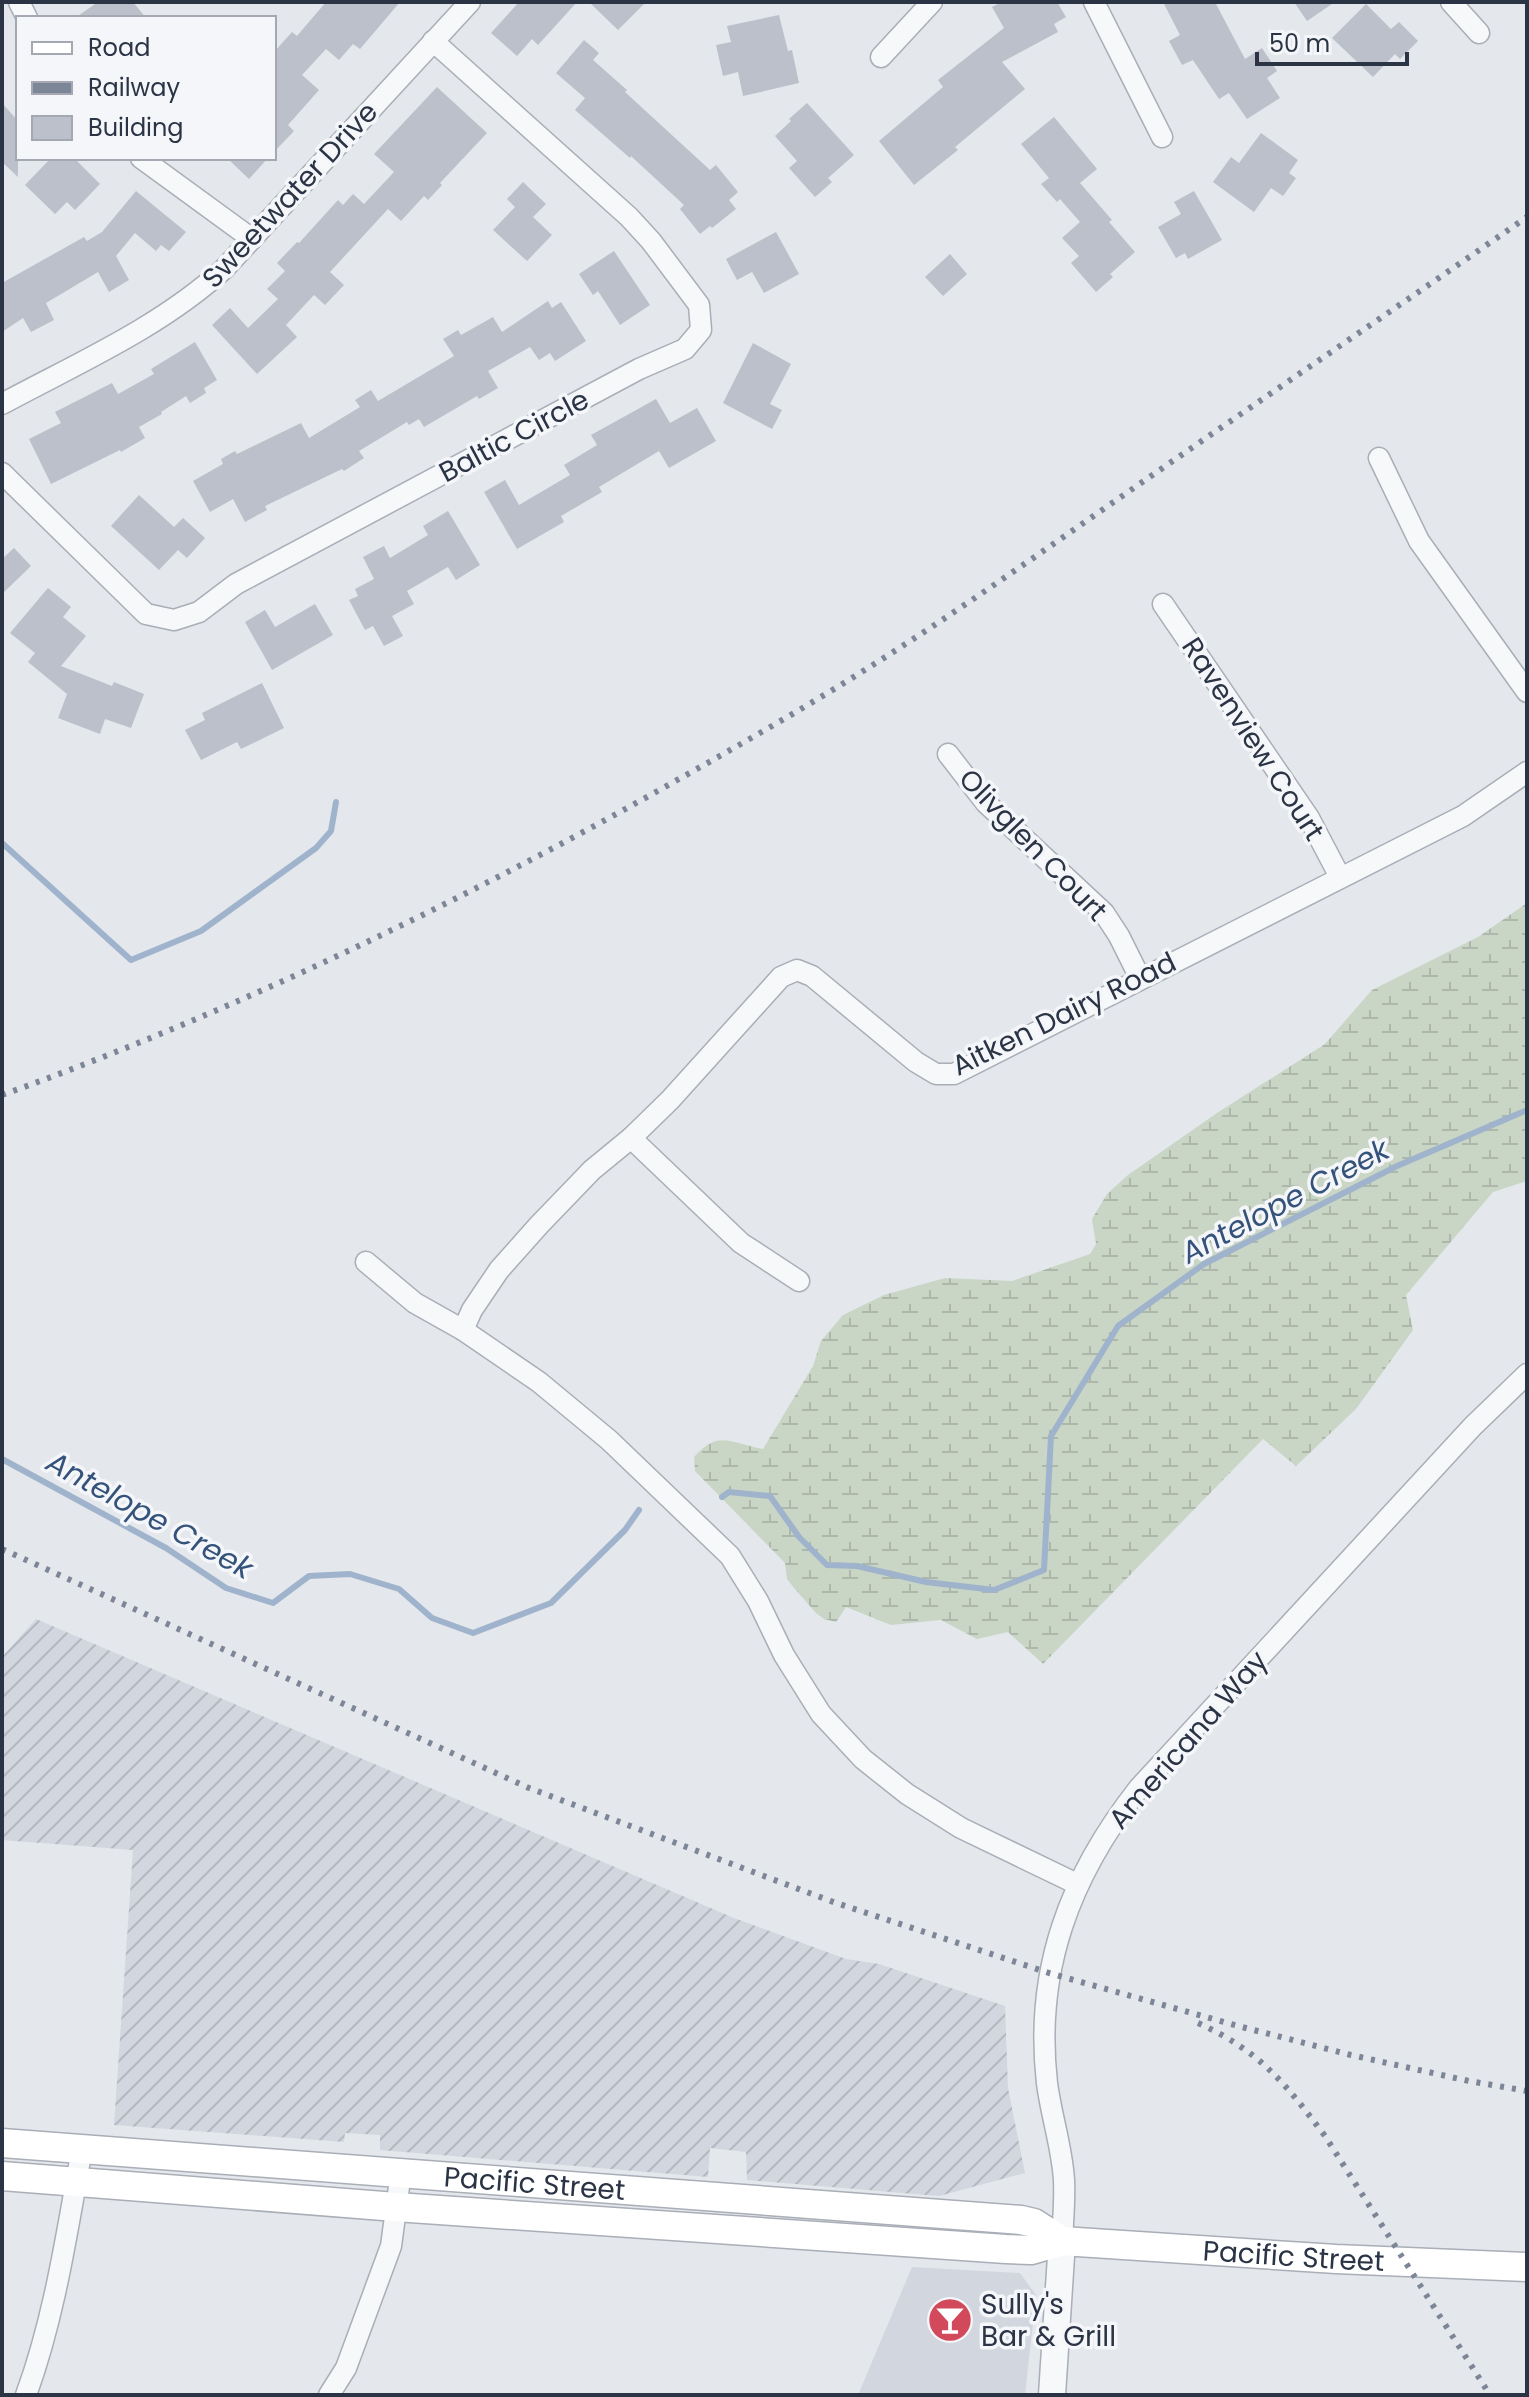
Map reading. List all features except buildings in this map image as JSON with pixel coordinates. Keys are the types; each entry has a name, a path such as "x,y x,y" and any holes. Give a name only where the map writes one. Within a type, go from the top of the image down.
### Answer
{"main road":[{"name":"Pacific Street","path":"2,2143 1021,2220 1034,2223 1062,2241"},
{"name":"Pacific Street","path":"2,2176 1019,2250 1031,2250 1062,2241 1336,2259 1527,2267"}],"street":[{"name":"Sweetwater Drive","path":"2,404 138,331 200,291 252,239 470,2"},
{"path":"881,57 932,2"},
{"path":"1094,2 1162,137"},
{"path":"1451,2 1479,33"},
{"name":"Baltic Circle","path":"2,473 146,614 174,620 199,612 236,584 639,369 685,349 701,330 699,305 651,241 629,217 433,41"},
{"path":"144,160 252,239"},
{"path":"1379,458 1419,541 1527,692"},
{"name":"Ravenview Court","path":"1163,604 1309,818 1340,877"},
{"name":"Olivglen Court","path":"948,754 986,803 1104,913 1140,978"},
{"name":"Aitken Dairy Road","path":"463,1330 472,1310 499,1270 592,1170 670,1100 781,977 797,970 812,976 916,1062 936,1074 954,1074 1463,816 1527,772"},
{"path":"631,1138 741,1243 799,1281"},
{"path":"366,1262 415,1303 463,1330 539,1382 599,1431 730,1556 758,1601 784,1655 821,1714 863,1759 907,1794 961,1828 1077,1884"},
{"name":"Americana Way","path":"1062,2241 1064,2180 1047,2085 1045,2002 1054,1952 1077,1884 1120,1812 1139,1788 1473,1426 1527,1374"},
{"path":"26,2395 41,2354 82,2149"},
{"path":"329,2395 346,2368 391,2246 401,2172"},
{"path":"1052,2395 1062,2241"}],"shaded area":[{"path":"36,1619 734,1918 846,1959 879,1964 1005,2006 1008,2088 1025,2173 939,2196 747,2180 746,2152 710,2148 708,2177 380,2150 380,2135 345,2133 344,2142 114,2125 133,1850 2,1840 2,1657"},
{"path":"912,2267 1020,2273 1036,2295 1025,2395 858,2395"}],"green space":[{"path":"1527,903 1527,1181 1493,1192 1406,1295 1413,1330 1356,1409 1296,1466 1263,1439 1043,1664 1008,1632 977,1639 941,1620 891,1625 846,1607 836,1622 824,1619 787,1579 785,1563 695,1471 694,1457 710,1443 726,1440 763,1449 813,1366 821,1341 843,1315 884,1295 945,1278 1012,1281 1090,1254 1096,1244 1092,1219 1107,1194 1128,1175 1325,1044 1372,990 1478,937"}],"waterway":[{"path":"2,843 131,960 201,931 316,848 331,831 336,802"},
{"name":"Antelope Creek","path":"722,1497 729,1492 770,1496 799,1537 827,1565 857,1566 926,1582 994,1590 1044,1570 1051,1436 1118,1326 1204,1264 1397,1166 1527,1110"},
{"name":"Antelope Creek","path":"2,1459 166,1548 226,1588 273,1603 309,1576 350,1574 399,1589 432,1618 473,1633 551,1603 625,1530 639,1510"}],"railway":[{"path":"2,1095 166,1032 405,924 561,844 750,739 860,673 972,600 1527,217"},
{"path":"2,1549 529,1788 836,1903 1049,1973 1238,2026 1351,2055 1527,2091"},
{"path":"1198,2023 1255,2057 1284,2084 1311,2117 1490,2395"}],"place":[{"name":"Sully's Bar & Grill","path":"950,2320"}]}
